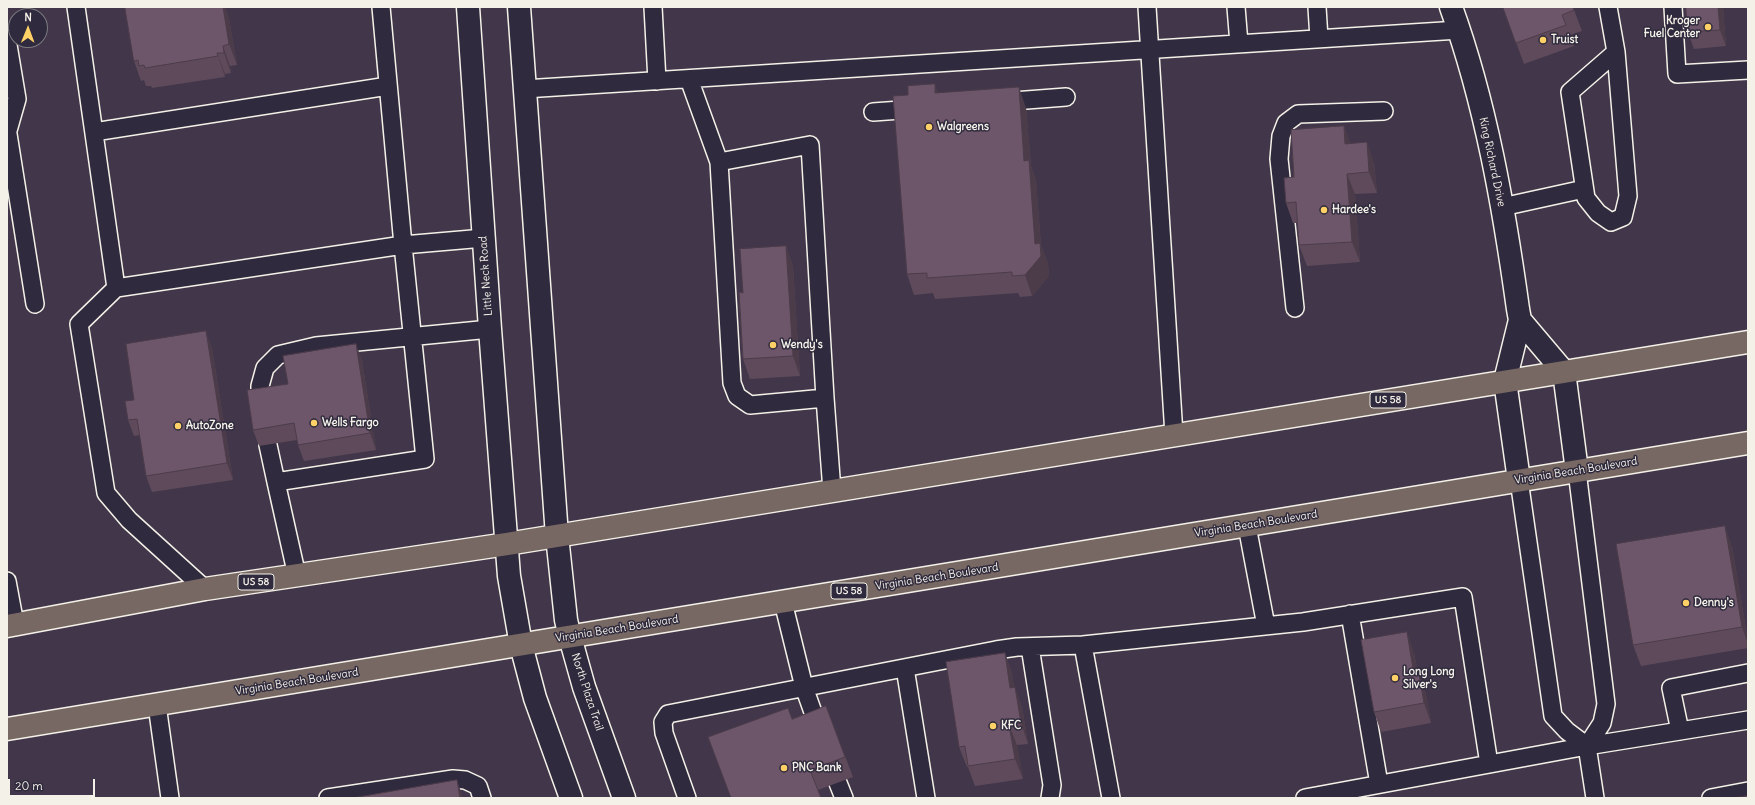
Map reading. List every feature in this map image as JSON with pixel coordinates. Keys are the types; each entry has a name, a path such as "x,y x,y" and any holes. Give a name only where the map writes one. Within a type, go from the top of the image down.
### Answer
{"main road":[{"name":"US 58","path":"11,625 205,589 557,536 1748,342"},
{"name":"Virginia Beach Boulevard","path":"7,729 1748,443"}],"street":[{"name":"Little Neck Road","path":"468,7 490,329 507,544"},
{"path":"519,7 557,536"},
{"name":"King Richard Drive","path":"1451,7 1459,30 1482,114 1508,233 1520,320 1505,381"},
{"path":"1520,320 1564,372 1577,471"},
{"path":"1505,381 1519,480"},
{"name":"North Plaza Trail","path":"557,536 566,620 570,637 584,688 624,798"},
{"path":"507,544 509,576 521,645 535,698 571,798"}],"lane":[{"path":"76,7 116,288"},
{"path":"276,482 425,459 403,246 381,7"},
{"path":"653,7 657,81"},
{"path":"1147,7 1174,435"},
{"path":"1236,7 1240,44"},
{"path":"1317,7 1319,39"},
{"path":"1608,7 1616,52 1628,196 1623,217 1611,222 1598,213 1586,198 1570,92 1616,52"},
{"path":"1673,7 1677,74 1748,70"},
{"path":"524,89 1459,30"},
{"path":"7,39 17,100 7,134 35,304"},
{"path":"689,79 719,162 732,383 738,396 750,405 825,398"},
{"path":"94,132 388,86"},
{"path":"981,104 1066,97"},
{"path":"873,112 915,109"},
{"path":"1295,308 1279,158 1281,136 1286,123 1298,114 1384,111"},
{"path":"719,162 810,144 832,491"},
{"path":"1502,207 1584,189"},
{"path":"205,589 129,520 106,493 79,324 116,288 403,246 484,238"},
{"path":"260,405 260,386 265,368 278,355 316,346 490,329"},
{"path":"268,445 297,576"},
{"path":"1577,471 1606,704 1602,722 1587,746 1595,798"},
{"path":"1519,480 1554,716 1567,731 1587,746"},
{"path":"1247,526 1266,626"},
{"path":"7,581 11,625"},
{"path":"687,798 664,733 663,722 668,714 996,650 1083,645 1303,622 1463,597 1489,764"},
{"path":"783,602 804,688 820,732"},
{"path":"1350,614 1379,784"},
{"path":"1083,645 1111,798"},
{"path":"1030,647 1052,785 1050,798"},
{"path":"905,668 926,798"},
{"path":"1680,731 1671,688 1748,673"},
{"path":"158,704 170,798"},
{"path":"1305,798 1587,746 1748,720"},
{"path":"328,798 453,779 465,780 478,786 482,798"},
{"path":"1711,798 1748,791"}],"shaded area":[{"path":"7,7 1748,7 1748,798 7,798"}],"building":[{"path":"125,7 223,7 229,44 223,46 224,53 217,53 218,56 145,68 144,65 139,66 138,60 134,61"},
{"path":"1503,7 1573,7 1574,10 1562,15 1566,25 1516,43"},
{"path":"1686,7 1718,7 1720,30 1688,32"},
{"name":"Walgreens","path":"935,84 935,93 1019,87 1024,161 1029,160 1035,244 1040,243 1041,256 1025,275 1012,276 1012,272 927,278 927,273 907,274 893,96 908,95 908,86"},
{"name":"Hardee's","path":"1344,126 1345,144 1367,142 1369,172 1347,174 1352,242 1299,245 1296,202 1286,203 1284,178 1294,177 1291,130"},
{"name":"Wendy's","path":"786,246 793,356 743,359 739,292 743,293 740,249"},
{"name":"AutoZone","path":"206,331 227,463 146,476 137,419 128,420 125,401 134,400 126,344"},
{"name":"Wells Fargo","path":"356,344 370,433 298,445 294,423 253,430 247,390 288,384 283,356"},
{"name":"Denny's","path":"1725,526 1742,627 1633,645 1616,544"},
{"name":"Long Long Silver's","path":"1407,632 1414,675 1419,674 1424,703 1374,712 1361,640"},
{"name":"KFC","path":"1005,653 1010,688 1015,687 1021,723 1009,725 1015,759 968,766 965,746 959,747 946,662"},
{"name":"PNC Bank","path":"826,706 845,757 810,770 821,798 731,798 708,737 788,708 792,719"},
{"path":"457,780 460,798 353,798"},
{"path":"1748,796 1748,798 1734,798"}],"place":[{"name":"Kroger Fuel Center","path":"1708,27"},
{"name":"Truist","path":"1543,40"},
{"name":"Walgreens","path":"929,127"},
{"name":"Hardee's","path":"1324,210"},
{"name":"Wendy's","path":"773,345"},
{"name":"Wells Fargo","path":"314,423"},
{"name":"AutoZone","path":"178,426"},
{"name":"Denny's","path":"1686,603"},
{"name":"Long Long Silver's","path":"1395,678"},
{"name":"KFC","path":"993,726"},
{"name":"PNC Bank","path":"784,768"}]}
